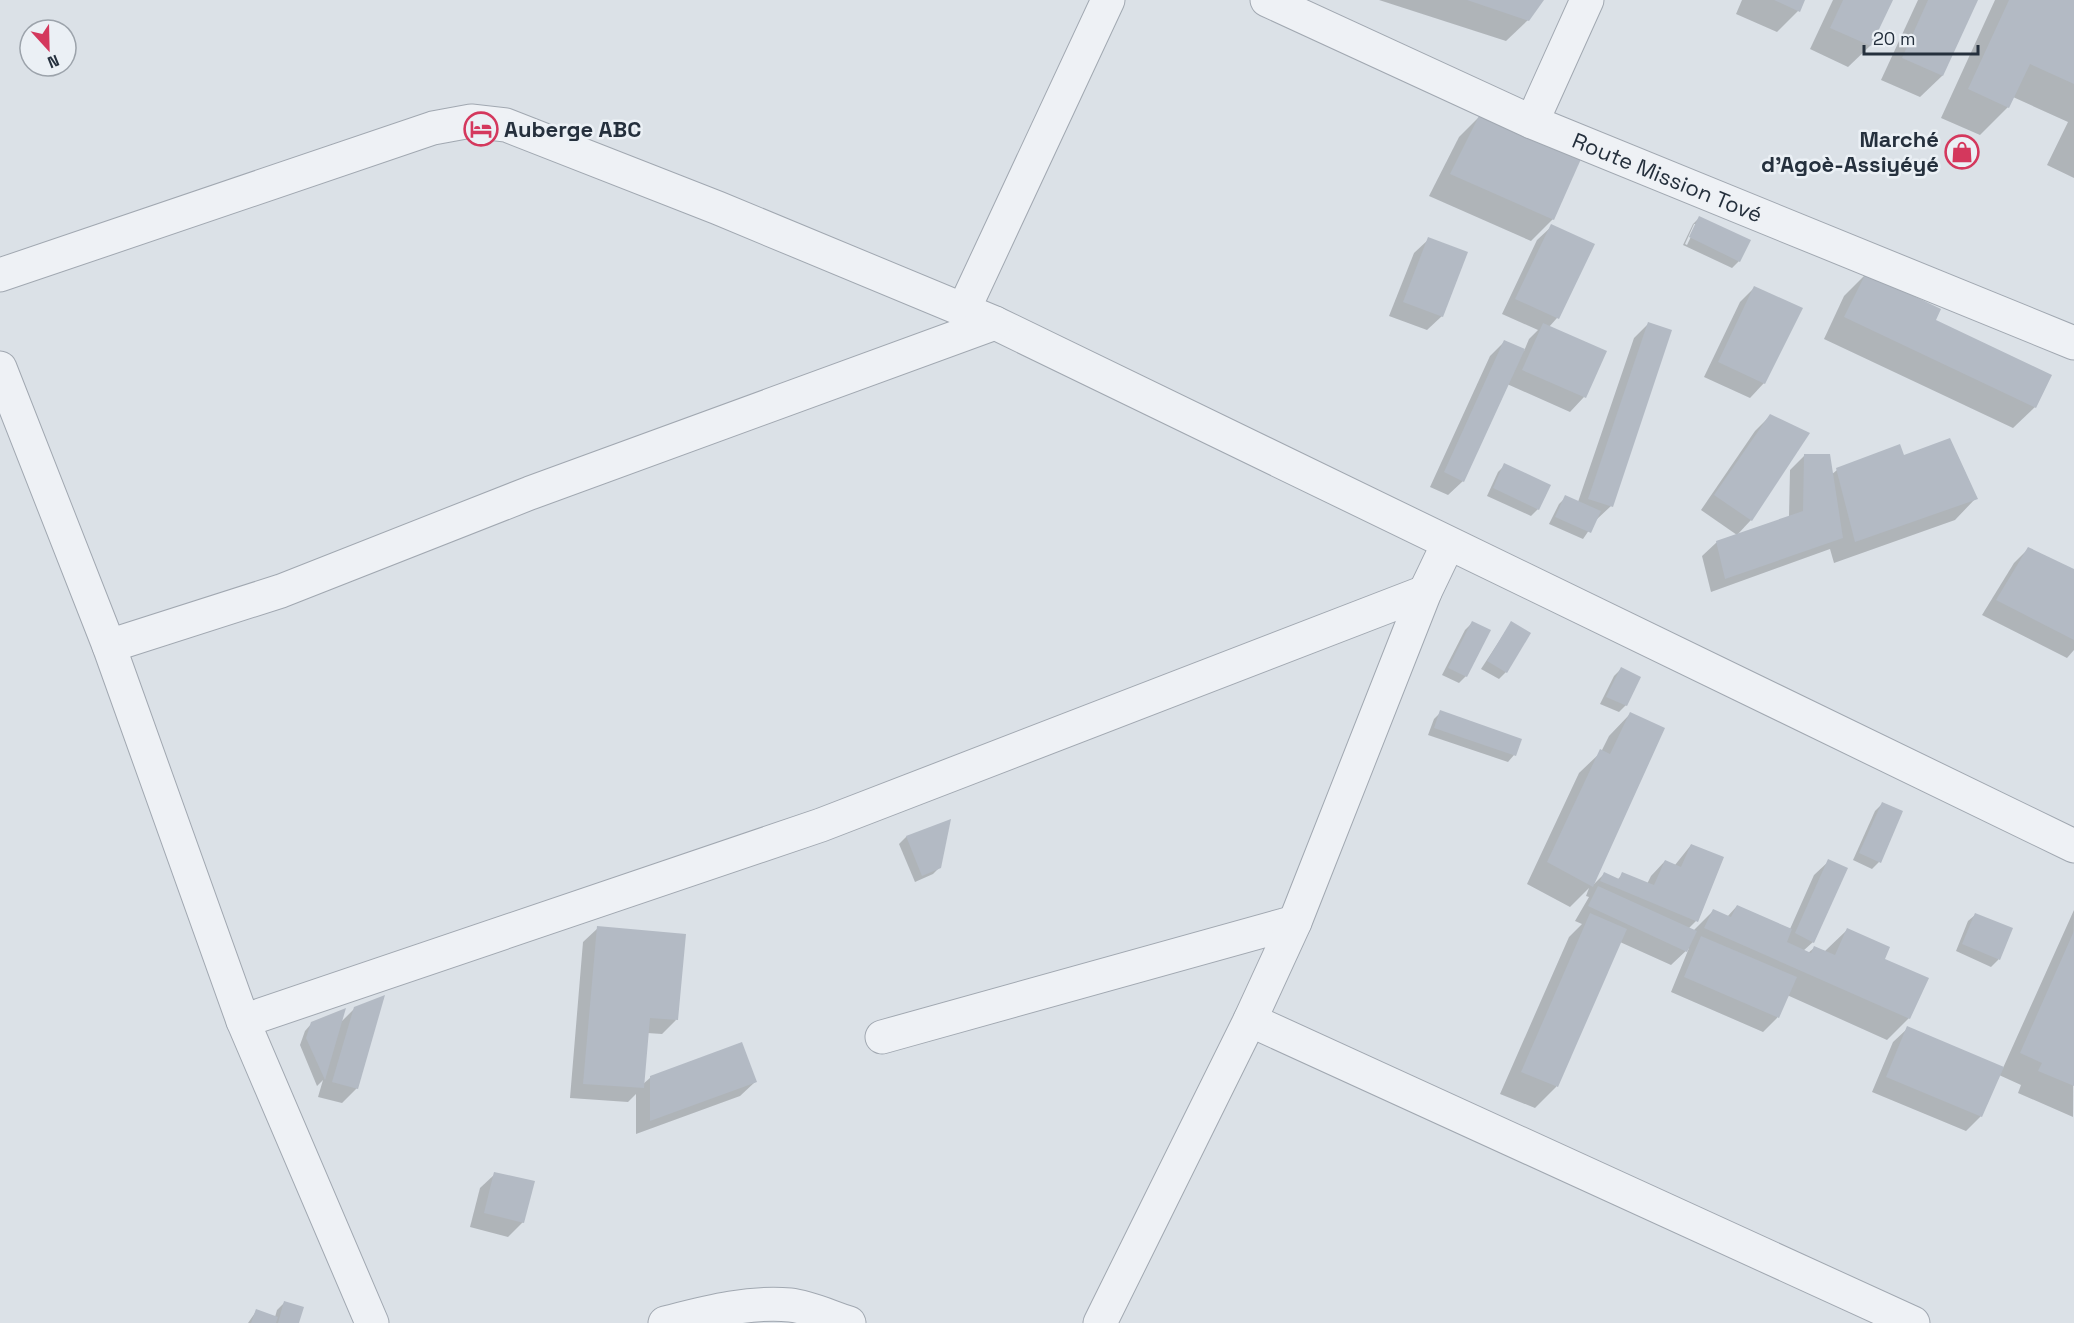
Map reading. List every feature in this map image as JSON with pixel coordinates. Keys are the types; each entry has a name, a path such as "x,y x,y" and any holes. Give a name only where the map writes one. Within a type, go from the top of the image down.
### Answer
{"street":[{"path":"963,310 1108,0"},
{"name":"Route Mission Tové","path":"1267,0 1532,122 2074,343"},
{"path":"1532,122 1587,0"},
{"path":"0,275 433,128 471,121 506,125 718,208 996,323 2074,846"},
{"path":"110,646 281,591 530,493 996,323"},
{"path":"0,368 110,646 243,1021 372,1323"},
{"path":"1100,1323 1250,1020 1295,922 1425,592 1448,544"},
{"path":"243,1021 821,825 1425,592"},
{"path":"882,1037 1295,922"},
{"path":"1250,1020 1913,1323"},
{"path":"665,1323 707,1312 752,1306 792,1305 849,1323"}],"building":[{"path":"1467,0 1544,0 1529,21"},
{"path":"1774,0 1805,0 1800,12"},
{"path":"1843,0 1893,0 1871,46 1830,28"},
{"path":"1928,0 1978,0 1943,76 1902,58"},
{"path":"2009,0 2074,0 2074,84 2030,64 2009,108 1968,89"},
{"path":"1480,114 1581,159 1554,220 1450,174"},
{"path":"1699,216 1751,240 1740,262 1689,237"},
{"path":"1551,224 1595,244 1559,319 1515,299"},
{"path":"1428,237 1468,252 1443,317 1403,302"},
{"path":"1866,273 1941,309 1936,320 2052,375 2036,408 1844,317"},
{"path":"1754,286 1803,308 1765,384 1718,362"},
{"path":"1648,322 1672,330 1613,507 1588,499"},
{"path":"1543,323 1607,351 1586,398 1522,370"},
{"path":"1504,340 1525,349 1464,482 1444,472"},
{"path":"1770,414 1810,433 1752,521 1714,495"},
{"path":"1950,438 1978,499 1855,542 1836,468 1900,444 1904,455"},
{"path":"1804,454 1830,454 1843,538 1725,579 1716,541 1803,511"},
{"path":"1504,463 1551,485 1539,510 1493,488"},
{"path":"1565,495 1601,511 1591,533 1555,517"},
{"path":"2028,547 2074,569 2074,640 1996,600"},
{"path":"1472,621 1491,630 1467,677 1448,668"},
{"path":"1511,621 1531,633 1507,673 1487,661"},
{"path":"1621,667 1641,677 1627,706 1606,697"},
{"path":"1440,710 1522,739 1516,756 1434,728"},
{"path":"1630,712 1665,728 1593,887 1547,862 1600,749 1610,754"},
{"path":"1882,802 1903,811 1881,863 1859,853"},
{"path":"951,819 941,868 922,876 906,836"},
{"path":"1691,844 1724,857 1698,922 1600,881 1604,872 1619,879 1622,872 1654,885 1665,860 1681,867"},
{"path":"1828,859 1848,868 1814,943 1795,933"},
{"path":"1598,886 1697,931 1687,952 1588,906"},
{"path":"1737,905 1792,929 1787,942 1811,953 1814,946 1835,955 1847,928 1890,947 1885,959 1929,978 1910,1019 1704,928 1713,909 1731,917"},
{"path":"1590,913 1627,929 1558,1087 1521,1072"},
{"path":"1975,913 2013,928 2000,960 1962,944"},
{"path":"597,926 686,934 678,1020 650,1018 644,1088 583,1084"},
{"path":"2074,931 2074,1086 2038,1071 2042,1063 2020,1053"},
{"path":"1701,936 1797,977 1779,1018 1684,977"},
{"path":"385,995 358,1089 332,1082 354,1007"},
{"path":"346,1008 325,1080 306,1038 311,1022"},
{"path":"1907,1026 2004,1067 1982,1117 1886,1077"},
{"path":"742,1042 757,1082 650,1121 650,1076"},
{"path":"494,1172 535,1181 524,1223 484,1213"},
{"path":"284,1301 304,1307 299,1323 278,1323"},
{"path":"256,1309 278,1317 276,1323 251,1323"}],"place":[{"name":"Auberge ABC","path":"481,129"},
{"name":"Marché d'Agoè-Assiyéyé","path":"1962,152"}]}
